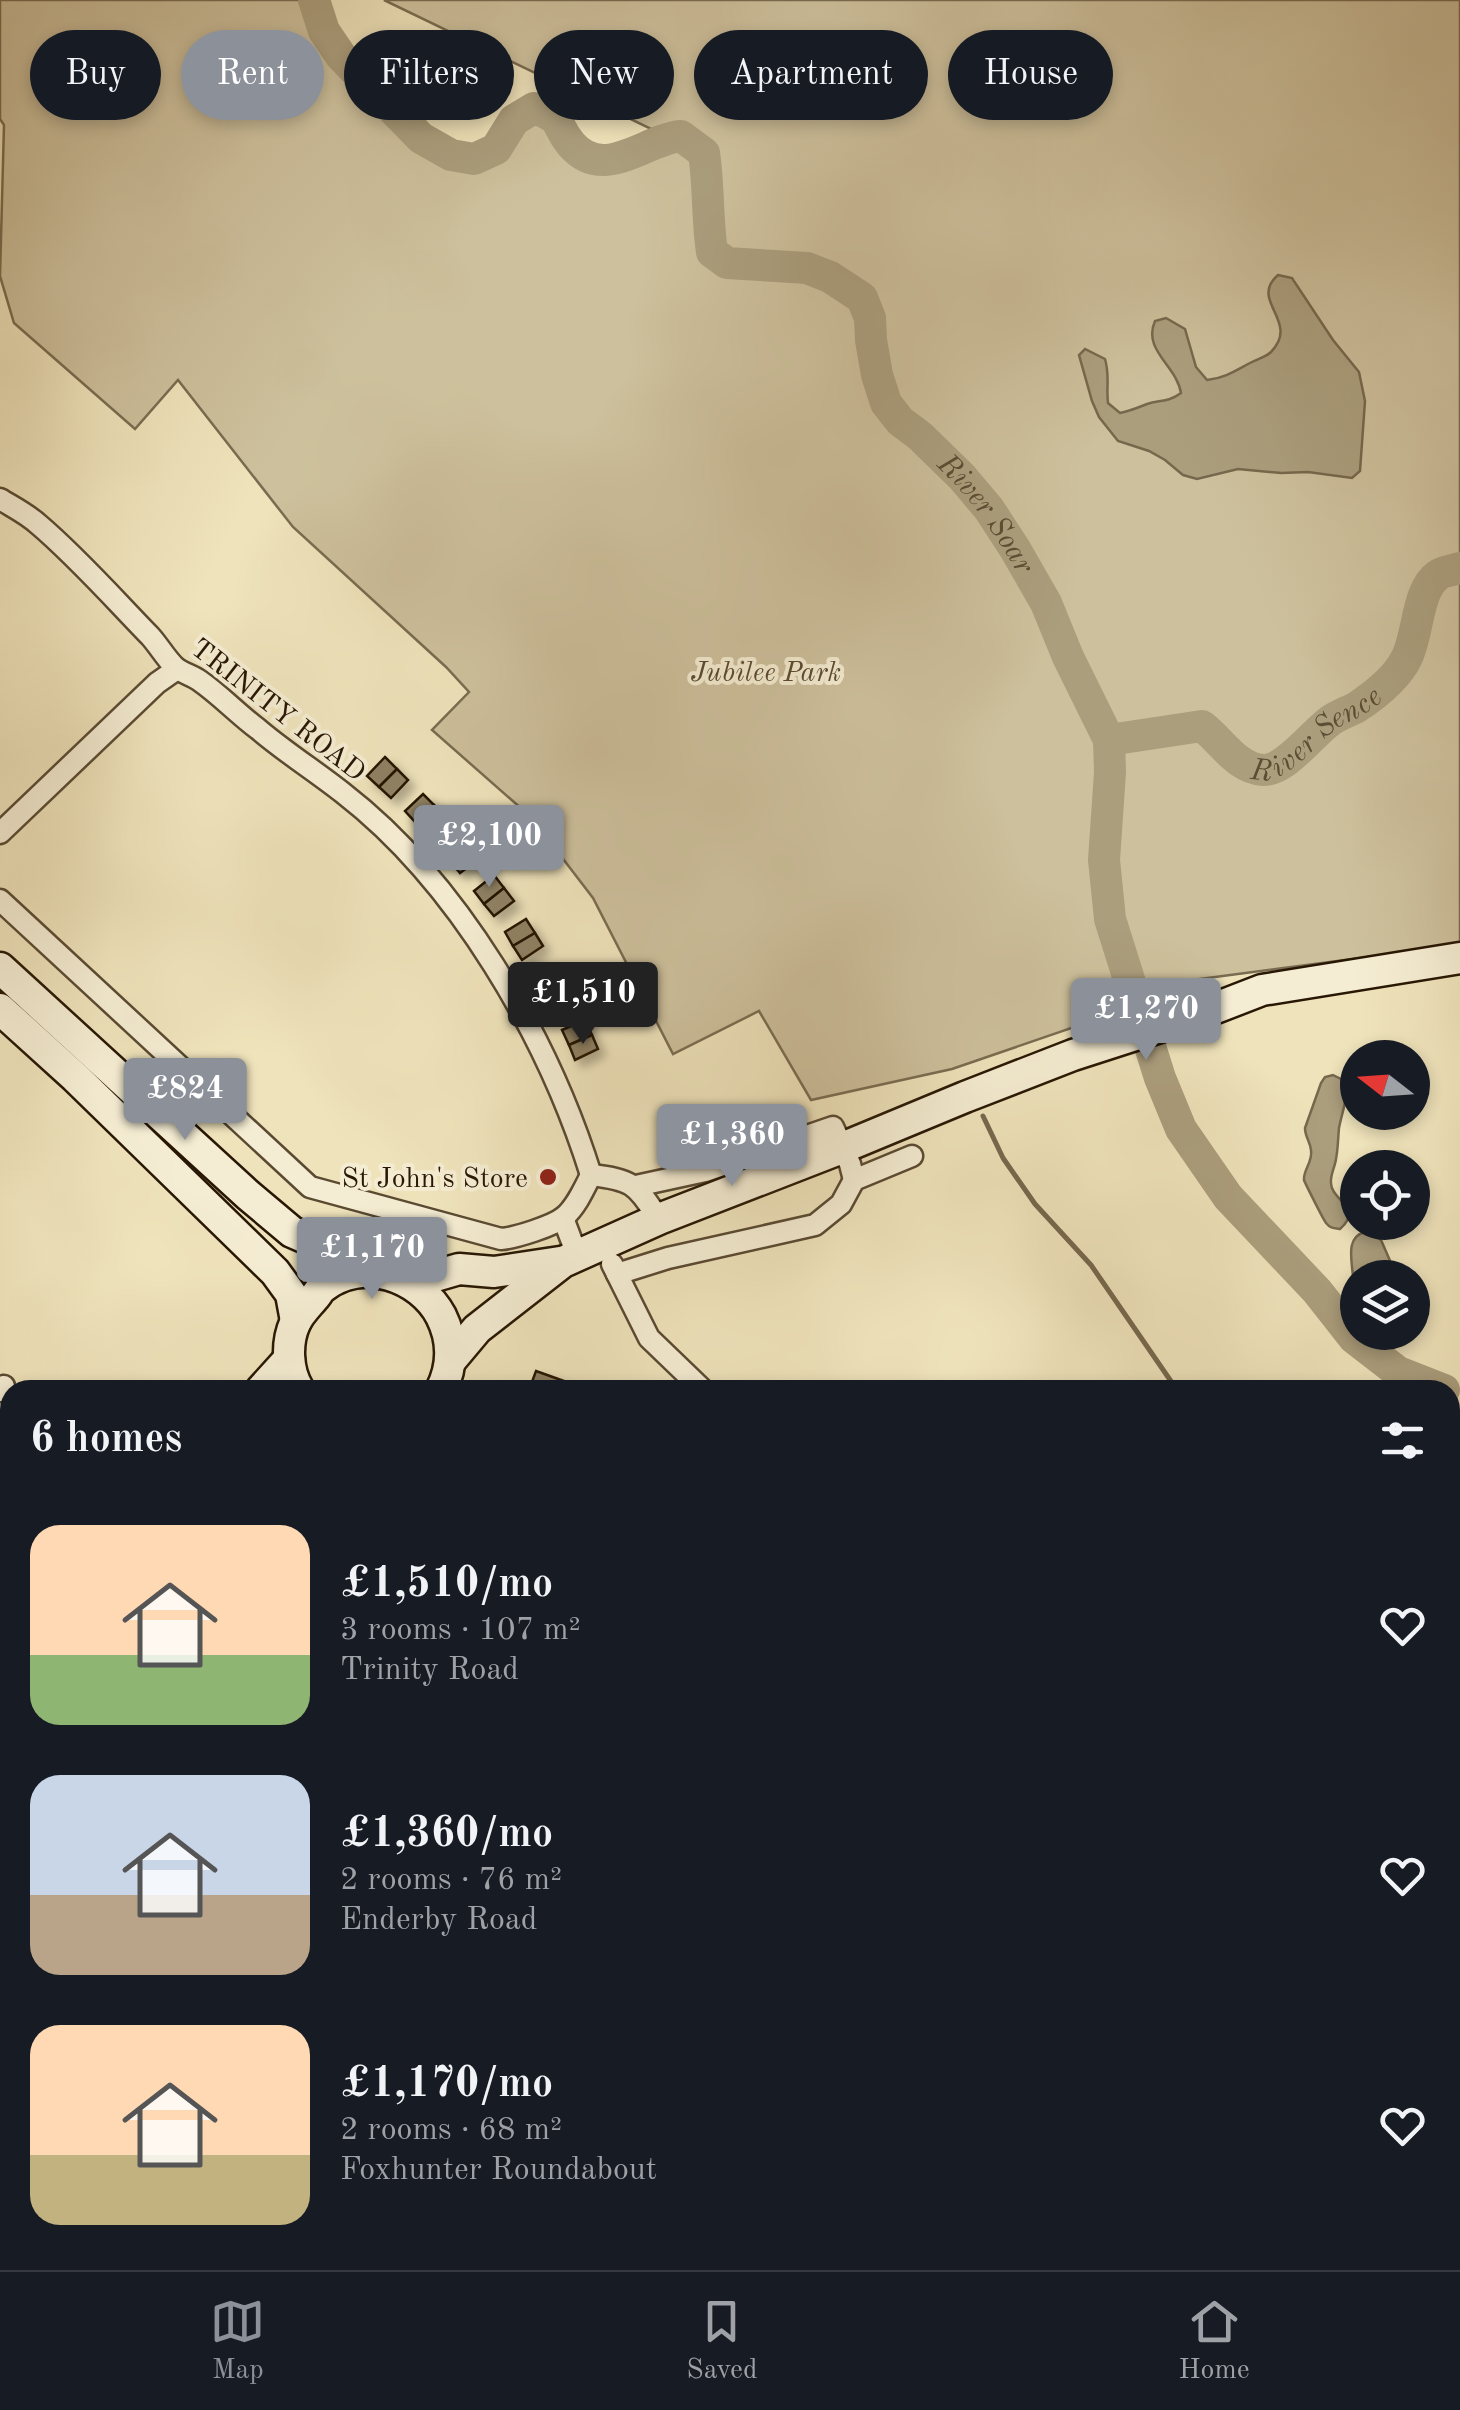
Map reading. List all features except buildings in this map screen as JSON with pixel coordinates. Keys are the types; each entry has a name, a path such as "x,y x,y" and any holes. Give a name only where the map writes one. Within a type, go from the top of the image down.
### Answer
{"main road":[{"path":"451,1360 478,1329 581,1254 905,1120 1073,1055 1262,990 1460,958"},
{"path":"0,968 292,1232 375,1272"},
{"path":"0,1009 275,1272 291,1294 296,1320"},
{"path":"411,1283 460,1269 494,1272 581,1254"},
{"path":"294,1380 289,1359 296,1320 323,1287 348,1275 375,1272 411,1283 434,1303 447,1329 451,1360 445,1380"},
{"path":"269,1380 289,1359"}],"street":[{"name":"TRINITY ROAD","path":"0,499 35,521 59,543 177,669 198,679 344,794 379,824 426,875 512,996 540,1047 591,1175"},
{"path":"0,832 157,683 177,669"},
{"path":"0,900 310,1188 501,1239 515,1238 563,1218 591,1175 618,1178 636,1186 659,1219"},
{"path":"636,1186 706,1171 833,1127 854,1180"},
{"path":"617,1274 668,1258 815,1225 841,1204 854,1180 912,1156"},
{"path":"563,1218 581,1254 617,1274 649,1338 693,1380"}],"green space":[{"name":"Jubilee Park","path":"0,0 314,0 324,30 181,30 181,120 324,120 324,31 344,59 344,120 403,120 421,138 451,155 474,159 496,149 514,120 534,108 534,120 556,120 582,154 606,160 632,154 668,137 633,120 674,120 674,30 534,30 534,72 514,63 514,30 446,30 384,0 1460,0 1460,945 1162,984 1115,1006 1115,1013 952,1069 811,1100 759,1011 673,1054 593,898 531,817 432,730 469,692 293,527 178,380 135,429 14,323 0,276 4,125 0,119"}],"shaded area":[{"path":"1278,275 1292,278 1359,372 1365,401 1360,471 1352,478 1238,469 1197,479 1183,475 1149,451 1118,441 1099,417 1079,355 1085,349 1105,359 1108,403 1120,413 1172,398 1181,393 1153,341 1155,321 1166,318 1185,329 1196,367 1207,380 1225,376 1269,354 1279,341 1281,331 1268,294"},
{"path":"1325,1077 1340,1078 1340,1124 1331,1180 1340,1200 1340,1229 1326,1223 1304,1180 1311,1154 1305,1128"},
{"path":"1354,1240 1381,1240 1390,1260 1351,1260"}],"waterway":[{"name":"River Soar","path":"314,0 324,31 341,56 421,138 451,155 474,159 496,149 514,120 534,108 555,119 571,144 597,160 625,156 681,136 704,153 712,252 727,263 807,268 830,277 862,298 870,318 877,375 886,403 989,509 1046,603 1109,740 1104,860 1110,919 1160,1078 1181,1129 1228,1197 1317,1291 1354,1338 1398,1372 1418,1380"},
{"name":"River Sence","path":"1109,740 1202,726 1245,764 1263,770 1280,765 1330,721 1357,707 1391,680 1410,649 1431,582 1440,574 1460,568"},
{"path":"983,1116 1003,1158 1035,1204 1091,1265 1170,1380"}],"place":[{"name":"St John's Store","path":"548,1177"}]}
